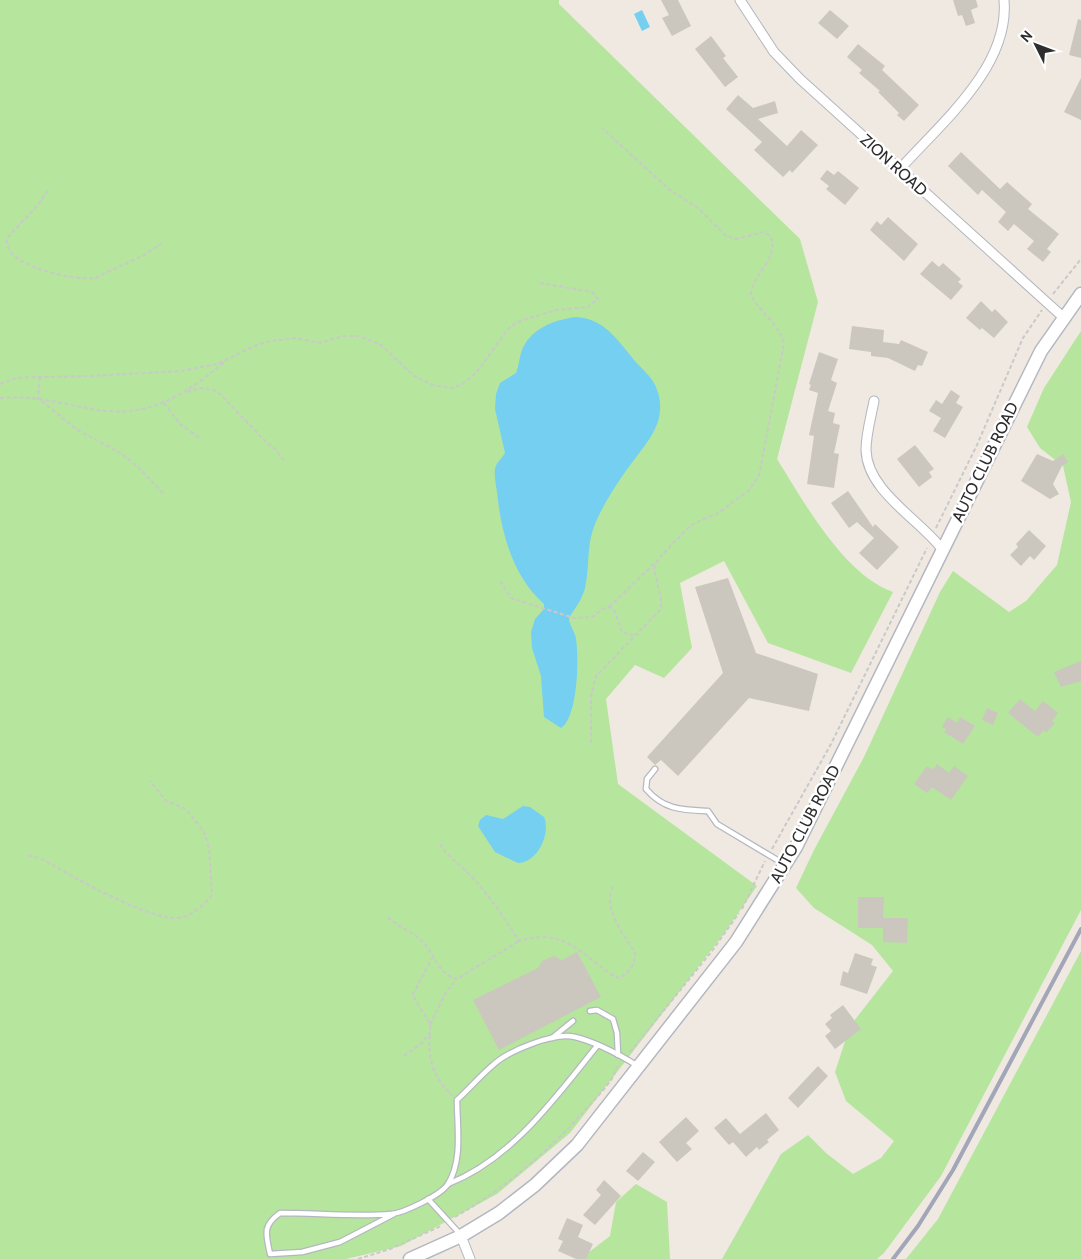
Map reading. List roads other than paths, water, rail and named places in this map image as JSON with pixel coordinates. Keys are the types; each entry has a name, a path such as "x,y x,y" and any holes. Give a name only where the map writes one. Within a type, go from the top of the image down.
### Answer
{"street":[{"name":"ZION ROAD","path":"740,0 752,22 774,52 800,79 1063,317"},
{"path":"900,170 986,71 996,50 1002,29 1004,0"},
{"name":"AUTO CLUB ROAD","path":"410,1259 461,1236 499,1213 559,1163 577,1145 736,942 785,865 822,796 1041,351 1063,317 1081,294"},
{"path":"874,401 866,438 866,453 869,467 885,493 932,536 942,549"},
{"path":"461,1236 470,1259"}],"lane":[{"path":"655,769 646,779 646,789 654,798 668,807 679,810 708,810 717,824 785,865"},
{"path":"590,1011 597,1010 613,1019 617,1033 618,1055"},
{"path":"551,1039 573,1021"},
{"path":"448,1184 455,1163 458,1140 457,1100 494,1064 522,1047 551,1039 574,1037 625,1058 639,1067"},
{"path":"394,1214 280,1213 270,1220 266,1233 270,1254 302,1252 340,1242 428,1199 448,1184 468,1176 535,1121 597,1046"},
{"path":"428,1199 461,1236"}],"water":[{"path":"642,10 650,27 642,31 634,14"},
{"path":"576,317 585,318 600,324 619,341 654,383 660,399 660,410 654,431 610,496 592,532 584,592 569,618 576,639 577,673 571,712 567,722 561,728 544,717 541,676 532,648 531,632 535,619 544,609 544,604 524,581 505,538 495,472 497,464 505,453 495,409 496,394 500,383 516,373 522,350 531,336 544,326"},
{"path":"523,806 530,807 544,817 546,831 537,853 525,862 518,863 495,852 478,826 480,820 486,815 503,819"}],"railway":[{"path":"893,1259 918,1226 953,1170 1081,929"}]}
